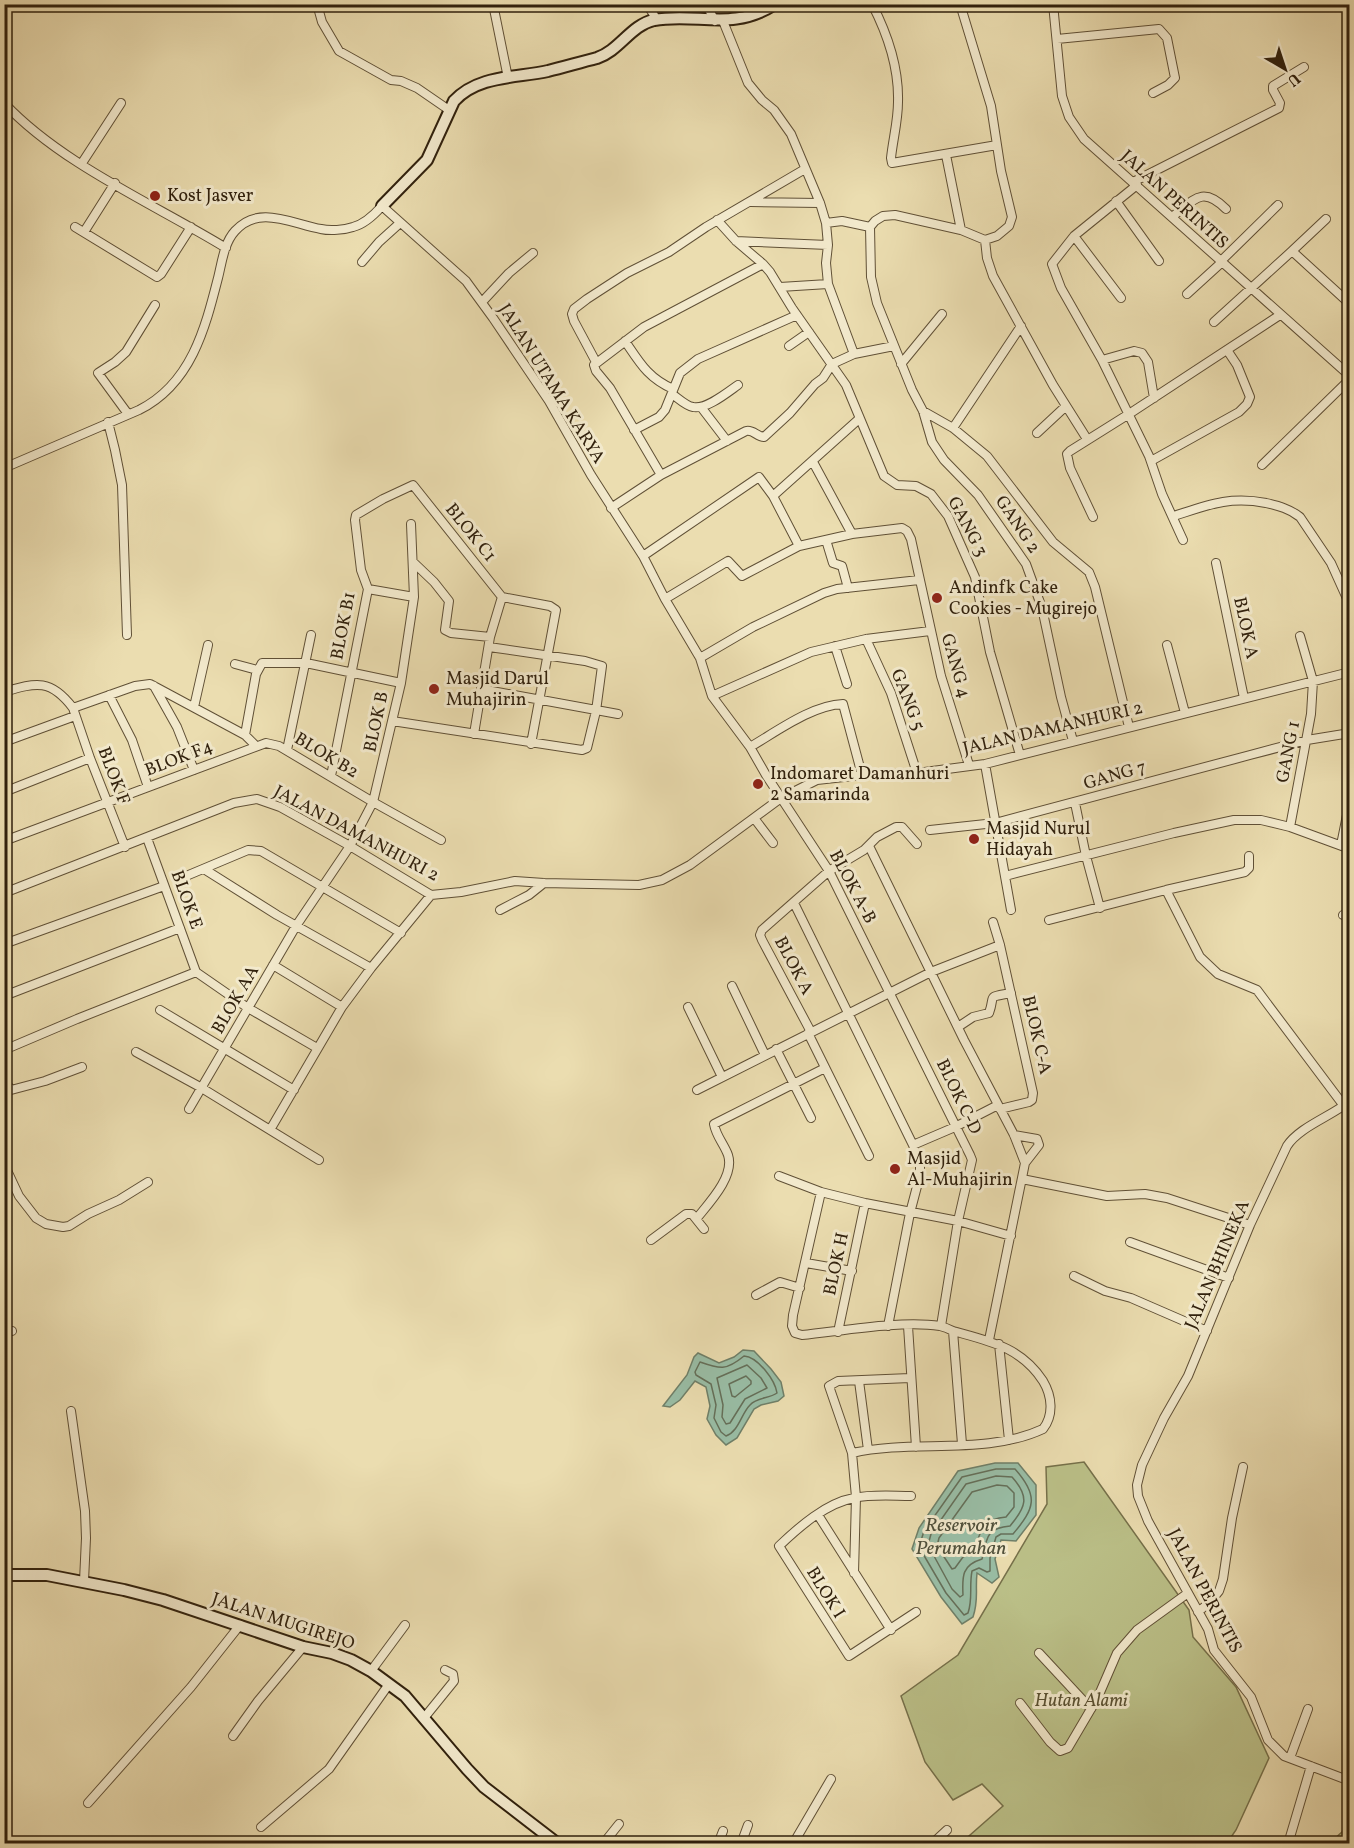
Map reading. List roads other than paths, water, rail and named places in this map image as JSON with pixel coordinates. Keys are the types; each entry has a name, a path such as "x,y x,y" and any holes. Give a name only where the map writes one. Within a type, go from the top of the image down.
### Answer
{"street":[{"path":"317,4 322,22 339,51 391,80 401,81 417,88 449,110"},
{"path":"493,4 508,78"},
{"path":"647,4 657,20"},
{"path":"705,4 719,21 748,83 774,110 791,134 806,169 826,223 828,284 854,354"},
{"path":"4,468 159,399 179,378 192,356 206,326 226,248 234,232 250,219 269,216 322,230 352,227 369,219 426,160 449,110 460,95 472,87 485,81 548,71 600,57 612,51 644,24 657,20 719,21 755,14 775,4"},
{"path":"826,223 842,221 870,227 883,216 895,214 961,230 985,240 1002,233 1009,226 1012,217 1001,171 991,106 960,4"},
{"name":"JALAN PERINTIS","path":"1053,4 1062,96 1069,117 1084,139 1350,378"},
{"path":"875,5 890,44 896,71 898,103 891,158 894,164 997,145"},
{"path":"1057,39 1159,29 1167,38 1175,78 1161,90 1153,93"},
{"path":"1183,540 1129,414 1102,360 1072,309 1052,264 1074,236 1135,183 1279,108 1280,103 1273,86 1304,67"},
{"path":"4,102 43,139 226,248"},
{"path":"82,163 121,104"},
{"path":"946,154 961,230"},
{"path":"596,362 574,321 572,314 574,309 627,273 669,252 717,220 806,169"},
{"path":"84,232 115,183"},
{"path":"1172,217 1202,196 1216,199 1226,209"},
{"path":"1116,201 1159,261"},
{"path":"751,202 760,204 820,203"},
{"path":"1187,294 1278,205"},
{"name":"JALAN UTAMA KARYA","path":"382,207 466,281 482,302 549,401 611,507 643,556 700,658"},
{"path":"1214,322 1326,219"},
{"name":"GANG 3","path":"717,220 736,241 763,264 846,385 884,476 897,485 916,486 931,494 948,516 975,577 990,652 1020,755"},
{"path":"362,262 400,223"},
{"path":"75,227 157,277 191,227"},
{"name":"GANG 2","path":"870,227 871,277 877,303 923,411 932,442 944,460 978,495 1026,564 1042,608 1073,741"},
{"path":"1074,236 1121,298"},
{"path":"985,240 987,258 993,276 1087,439"},
{"path":"736,241 828,245"},
{"path":"1292,251 1350,304"},
{"path":"482,302 509,273 533,253"},
{"path":"661,475 610,388 596,372 594,365 644,327 763,264"},
{"path":"780,287 828,284"},
{"path":"128,414 98,373 126,352 155,305"},
{"path":"902,364 942,314"},
{"path":"634,430 659,417 665,410 681,373 698,359 797,315"},
{"path":"1093,517 1067,459 1070,451 1280,315"},
{"path":"953,428 1021,326"},
{"path":"789,346 809,332"},
{"path":"625,341 648,374 692,407 701,407 722,397 738,385"},
{"path":"611,507 661,475 749,430 764,437 790,413 806,392 823,378 832,364 854,354 894,346"},
{"path":"1151,461 1239,412 1247,404 1250,397 1237,365 1227,350"},
{"path":"1102,360 1134,351 1142,353 1148,362 1154,398"},
{"path":"1262,465 1350,378"},
{"path":"1037,433 1066,406"},
{"path":"701,407 727,441"},
{"path":"923,411 953,428 987,456 1053,542 1089,572 1095,587 1129,727"},
{"path":"773,496 860,419"},
{"path":"108,422 122,485 127,635"},
{"path":"665,599 728,561 742,576 799,546 852,534 813,462"},
{"path":"643,556 759,477 773,496 799,546"},
{"name":"BLOK C1","path":"356,515 409,486 415,487 502,597"},
{"path":"1174,516 1232,499 1280,506 1293,512 1300,518 1331,563 1350,605"},
{"name":"BLOK B1","path":"331,776 368,589 361,570 356,515"},
{"path":"245,735 257,670 264,662 306,663 401,682 414,597 411,524"},
{"name":"GANG 4","path":"852,534 902,528 907,531 940,676 969,765"},
{"path":"826,540 833,563 842,566 848,588"},
{"path":"413,562 434,582 449,601 445,630 451,633 490,637"},
{"name":"BLOK A","path":"1216,563 1244,698"},
{"path":"700,658 753,627 816,596 837,589 919,580"},
{"path":"368,589 414,597"},
{"path":"474,734 490,637 502,597 555,608 531,744"},
{"path":"712,696 797,657 866,639 930,631"},
{"path":"287,750 311,635"},
{"name":"GANG 1","path":"1290,827 1307,740 1313,681 1300,636"},
{"name":"GANG 5","path":"866,639 891,693 917,772"},
{"path":"194,707 208,645"},
{"path":"1167,645 1185,713"},
{"path":"835,646 847,684"},
{"path":"392,721 531,744 585,750 589,746 603,672 602,666 585,660 489,647"},
{"name":"BLOK A-B","path":"700,658 712,696 750,747 829,871 889,993"},
{"path":"236,664 257,670"},
{"name":"JALAN DAMANHURI 2","path":"4,893 234,803 258,799 280,807 431,895 461,892 515,881 649,884 690,866 781,798 817,780 985,764 1350,672"},
{"name":"BLOK B","path":"350,846 373,802 401,682"},
{"path":"4,692 38,684 62,693 74,712"},
{"path":"4,742 109,695 142,684 154,684 245,735 258,745"},
{"path":"154,684 177,727 194,770"},
{"path":"481,689 618,714"},
{"path":"109,695 132,740 148,787"},
{"path":"750,747 790,723 823,707 843,704 862,775"},
{"name":"BLOK F","path":"74,712 125,847"},
{"name":"GANG 7","path":"930,830 995,823 1307,740 1350,733"},
{"name":"BLOK B2","path":"258,745 273,744 287,750 441,840"},
{"name":"BLOK F4","path":"4,841 258,745"},
{"path":"4,792 90,758"},
{"path":"985,764 1011,910"},
{"path":"1341,845 1350,800"},
{"path":"1075,803 1100,908"},
{"path":"754,818 773,843"},
{"path":"1005,876 1234,820 1261,819 1350,849"},
{"name":"BLOK A","path":"809,1032 760,935 762,930 829,871 869,846 877,837 902,827 917,844"},
{"name":"BLOK E","path":"147,838 196,972"},
{"path":"342,1007 273,965 296,926 350,846"},
{"path":"869,846 1014,1135 1025,1163"},
{"path":"179,879 248,850 261,851 401,933"},
{"path":"1049,920 1245,872 1250,868 1249,856"},
{"path":"204,869 296,926 370,968"},
{"path":"500,910 529,895 544,883"},
{"path":"4,944 164,886"},
{"path":"1166,890 1200,957 1218,974 1257,990 1347,1104"},
{"path":"270,1130 342,1007 370,968 431,895"},
{"path":"794,903 847,1015 913,1145 920,1166 888,1326"},
{"name":"BLOK C-A","path":"993,922 1033,1097 1029,1102 999,1107"},
{"path":"4,996 180,928"},
{"path":"697,1090 932,972 1000,945"},
{"name":"BLOK AA","path":"189,1110 200,1087 273,965"},
{"path":"4,1050 196,972 248,1008 317,1048"},
{"path":"732,986 765,1055"},
{"name":"BLOK C-D","path":"889,993 972,1160 958,1221 940,1326"},
{"path":"958,1027 973,1017 989,1013 990,999 993,997 1011,993"},
{"path":"688,1007 722,1077"},
{"name":"BLOK AA","path":"160,1010 294,1090"},
{"path":"809,1032 869,1156"},
{"path":"776,1049 811,1118"},
{"path":"136,1052 200,1087 319,1160"},
{"path":"4,1080 11,1090 82,1067"},
{"path":"697,1218 718,1192 726,1177 729,1157 716,1133 714,1124 825,1068"},
{"name":"JALAN BHINEKA","path":"1143,1465 1164,1418 1188,1376 1251,1225 1291,1140 1347,1104"},
{"path":"913,1145 999,1107"},
{"path":"988,1340 1025,1163 1038,1148 1039,1142 1032,1137 1014,1135"},
{"path":"4,1164 19,1196 36,1218 46,1224 63,1227 119,1200 148,1182"},
{"path":"779,1176 821,1192 910,1213 958,1221 1011,1236"},
{"path":"1022,1179 1107,1196 1145,1194 1167,1198 1251,1225"},
{"path":"821,1192 792,1320 795,1333 802,1335 888,1326 940,1326 999,1344 1023,1359 1048,1391 1050,1402 1051,1414 1043,1429 1022,1438 852,1453"},
{"name":"BLOK H","path":"838,1332 865,1203"},
{"path":"651,1240 686,1214 692,1214 697,1218 704,1229"},
{"path":"1130,1242 1229,1278"},
{"path":"806,1263 852,1271"},
{"path":"1074,1276 1105,1291 1131,1298 1207,1331"},
{"path":"756,1295 780,1282 800,1288"},
{"path":"908,1326 916,1447"},
{"path":"953,1331 962,1444"},
{"path":"999,1344 1008,1440"},
{"path":"854,1573 856,1497 852,1453 829,1386 834,1382 910,1378"},
{"path":"859,1381 868,1450"},
{"path":"71,1411 85,1511 84,1581"},
{"name":"JALAN PERINTIS","path":"1143,1465 1137,1485 1141,1506 1208,1629 1214,1650 1251,1697 1268,1740 1284,1756 1350,1781"},
{"path":"1198,1612 1219,1591 1223,1579 1232,1518 1243,1467"},
{"path":"856,1497 911,1496"},
{"name":"BLOK I","path":"856,1497 840,1502 818,1515 780,1544 780,1549 849,1656 916,1612"},
{"name":"BLOK I","path":"818,1515 891,1630"},
{"name":"JALAN MUGIREJO","path":"4,1575 47,1575 84,1581 163,1600 303,1647 351,1660 371,1671 405,1696 484,1787 558,1844"},
{"path":"1020,1703 1050,1742 1060,1751 1068,1748 1091,1709 1117,1653 1137,1630 1188,1593"},
{"path":"88,1803 191,1687 240,1625"},
{"path":"371,1671 405,1625"},
{"path":"233,1736 258,1701 303,1647"},
{"path":"1039,1653 1091,1709"},
{"path":"424,1718 454,1681 453,1674 445,1670"},
{"path":"261,1827 329,1769 389,1684"},
{"path":"1290,1758 1308,1709"},
{"path":"1288,1844 1311,1766"},
{"path":"793,1844 831,1779"},
{"path":"603,1844 619,1824"},
{"path":"741,1844 748,1825"},
{"path":"932,1844 947,1830"},
{"path":"718,1844 723,1831"}],"water":[{"path":"743,1350 754,1351 771,1369 781,1382 784,1396 778,1401 754,1409 737,1438 726,1445 716,1435 707,1419 710,1406 706,1387 695,1381 680,1400 670,1407 663,1406 687,1375 698,1353 719,1363 734,1357"},
{"name":"Reservoir Perumahan","path":"995,1463 1018,1463 1036,1485 1036,1515 1016,1541 1001,1540 995,1559 999,1577 992,1583 977,1573 975,1611 973,1617 962,1624 941,1597 912,1549 919,1528 958,1471"}],"place":[{"name":"Kost Jasver","path":"155,196"},
{"name":"Andinfk Cake Cookies - Mugirejo","path":"937,598"},
{"name":"Masjid Darul Muhajirin","path":"434,689"},
{"name":"Indomaret Damanhuri 2 Samarinda","path":"758,784"},
{"name":"Masjid Nurul Hidayah","path":"974,839"},
{"name":"Masjid Al-Muhajirin","path":"895,1169"}],"park label":[{"name":"Hutan Alami","path":"1081,1701"}]}
